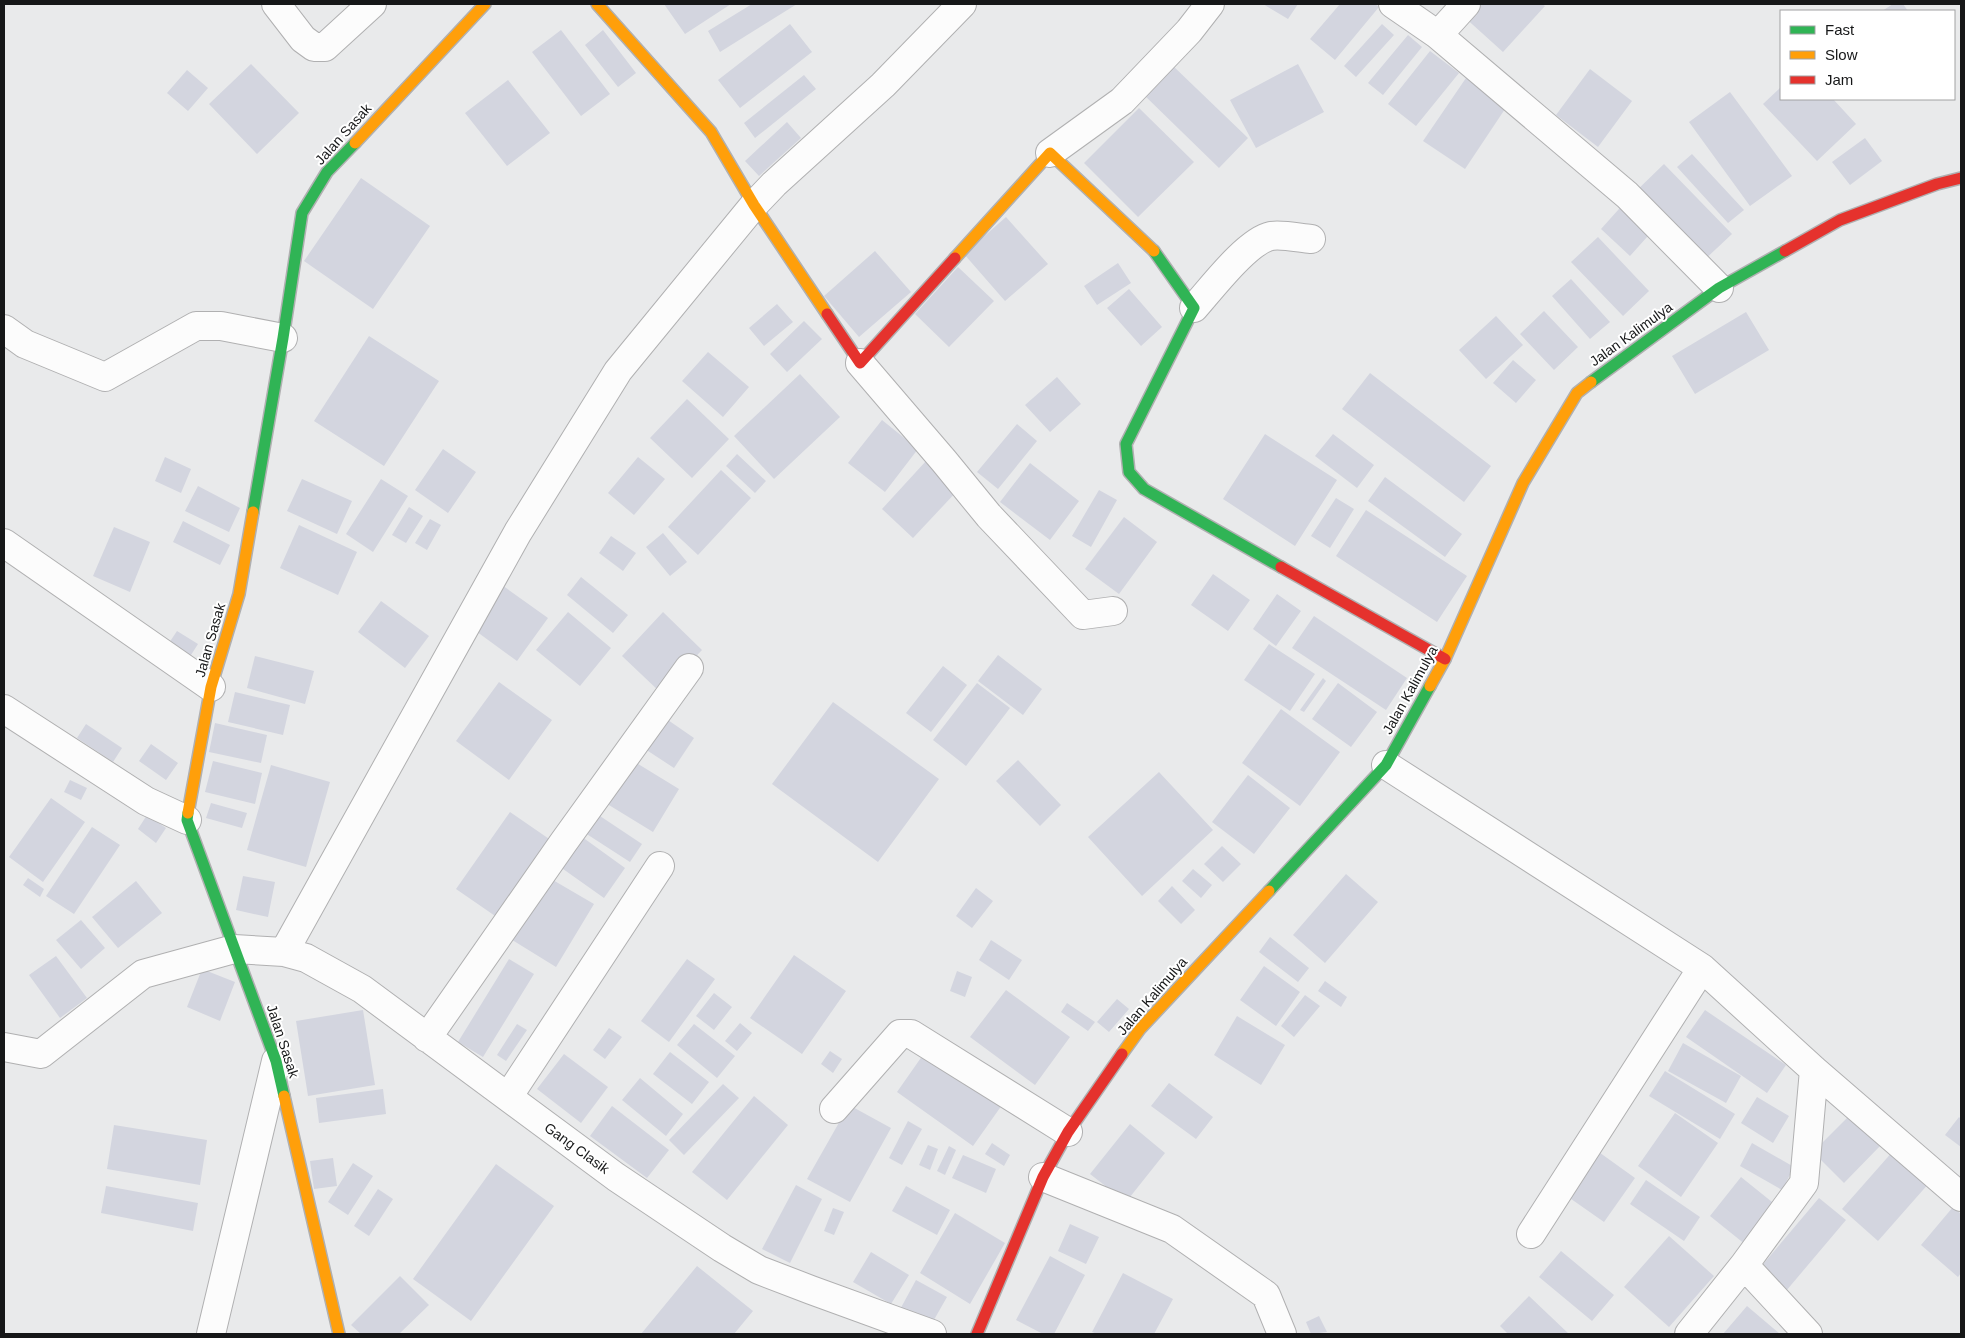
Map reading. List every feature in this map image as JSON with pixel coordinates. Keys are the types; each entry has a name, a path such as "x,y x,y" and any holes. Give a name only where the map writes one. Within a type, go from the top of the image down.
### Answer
{"street":[{"path":"276,4 303,39 314,47 324,47 372,4"},
{"name":"Jalan Sasak","path":"339,1334 276,1061 187,820 211,687 238,594 283,338 302,213 327,172 485,4"},
{"path":"597,4 711,132 754,205 860,363 989,516 1083,615 1113,612"},
{"path":"284,952 518,532 618,370 754,205 774,184 883,85 962,4"},
{"path":"860,363 1050,153 1122,101 1189,31 1210,4"},
{"path":"1394,4 1438,35 1628,195 1719,288"},
{"path":"1438,35 1466,4"},
{"path":"1050,153 1156,253 1194,308"},
{"name":"Jalan Kalimulya","path":"977,1334 1043,1177 1068,1132 1140,1029 1386,766 1445,659 1523,483 1577,393 1719,288 1840,220 1937,184 1961,178"},
{"path":"1311,239 1271,236 1251,247 1194,308 1126,444 1129,472 1144,489 1445,659"},
{"path":"4,329 26,344 105,377 196,326 221,326 283,338"},
{"path":"4,543 211,687"},
{"path":"427,1038 689,668"},
{"path":"4,709 146,801 187,820"},
{"path":"1386,766 1702,968 1814,1070 1961,1197"},
{"path":"508,1097 660,866"},
{"name":"Gang Clasik","path":"4,1047 41,1054 143,974 234,949 284,952 306,958 362,989 616,1176 722,1248 759,1270 932,1334"},
{"path":"1531,1234 1702,968"},
{"path":"834,1109 900,1034 912,1034 1068,1132"},
{"path":"211,1334 276,1061"},
{"path":"1689,1334 1744,1265 1804,1183 1814,1070"},
{"path":"1043,1177 1172,1229 1266,1295 1282,1334"},
{"path":"1744,1265 1808,1334"}],"building":[{"path":"664,4 731,4 685,34"},
{"path":"752,4 797,4 720,52 708,31"},
{"path":"1263,4 1298,4 1288,19"},
{"path":"1340,4 1375,4 1379,7 1335,60 1310,39"},
{"path":"1472,4 1542,4 1545,6 1503,52 1462,15"},
{"path":"1893,4 1903,4 1907,10 1884,10"},
{"path":"790,24 812,52 740,108 718,80"},
{"path":"1382,24 1394,35 1356,77 1344,66"},
{"path":"561,30 610,94 581,116 532,52"},
{"path":"603,30 636,73 618,87 585,45"},
{"path":"1408,35 1422,47 1383,95 1368,83"},
{"path":"1430,51 1459,73 1416,126 1388,104"},
{"path":"251,64 299,113 257,154 209,104"},
{"path":"1171,64 1248,138 1219,168 1143,94"},
{"path":"1298,64 1324,112 1256,148 1230,100"},
{"path":"1590,69 1632,101 1598,147 1556,115"},
{"path":"187,70 208,88 188,111 167,93"},
{"path":"804,75 816,89 755,138 744,123"},
{"path":"1466,78 1507,106 1465,169 1423,141"},
{"path":"508,80 550,133 507,166 465,113"},
{"path":"1780,88 1780,100 1834,100 1856,124 1817,161 1763,104"},
{"path":"1730,92 1792,176 1750,206 1689,122"},
{"path":"1139,108 1194,162 1138,217 1084,163"},
{"path":"787,122 801,138 759,176 745,161"},
{"path":"1865,138 1882,161 1850,185 1832,162"},
{"path":"1692,154 1744,210 1728,223 1677,167"},
{"path":"1664,164 1732,234 1700,264 1633,194"},
{"path":"361,178 430,226 373,309 304,261"},
{"path":"1627,200 1656,227 1630,256 1601,229"},
{"path":"1006,217 1048,264 1005,301 964,254"},
{"path":"1598,237 1649,291 1623,316 1571,262"},
{"path":"875,251 911,292 859,337 824,296"},
{"path":"1118,263 1131,283 1097,305 1084,286"},
{"path":"958,267 994,301 949,347 915,314"},
{"path":"1571,279 1610,322 1590,339 1552,296"},
{"path":"1129,289 1162,327 1141,346 1107,308"},
{"path":"777,304 793,322 764,346 749,328"},
{"path":"1544,311 1578,347 1554,370 1520,334"},
{"path":"1746,312 1769,350 1695,394 1672,356"},
{"path":"1496,316 1523,345 1486,379 1459,350"},
{"path":"804,321 822,339 787,372 770,354"},
{"path":"369,336 439,381 384,466 314,421"},
{"path":"708,352 749,387 723,417 682,381"},
{"path":"1513,360 1536,380 1516,403 1493,383"},
{"path":"1370,373 1491,466 1464,502 1342,409"},
{"path":"800,374 840,417 774,479 734,436"},
{"path":"1057,377 1081,404 1050,432 1025,405"},
{"path":"687,399 729,439 692,478 650,438"},
{"path":"882,420 918,449 885,492 848,463"},
{"path":"1017,424 1037,441 998,489 977,472"},
{"path":"1265,434 1337,480 1295,546 1223,499"},
{"path":"1333,434 1374,465 1357,488 1315,456"},
{"path":"443,449 476,472 448,513 415,490"},
{"path":"737,454 766,481 755,493 726,466"},
{"path":"165,457 191,469 181,493 155,481"},
{"path":"638,457 665,479 634,515 608,493"},
{"path":"926,461 958,490 913,538 882,509"},
{"path":"1030,463 1079,501 1050,540 1000,502"},
{"path":"721,470 751,498 698,555 668,527"},
{"path":"1385,477 1462,534 1445,557 1368,501"},
{"path":"302,479 352,501 337,534 287,511"},
{"path":"381,479 408,496 373,552 346,534"},
{"path":"198,486 240,508 229,532 185,511"},
{"path":"1099,490 1117,500 1091,547 1072,536"},
{"path":"1336,498 1354,509 1330,548 1311,536"},
{"path":"409,507 423,516 406,543 392,535"},
{"path":"1366,510 1467,576 1437,622 1336,556"},
{"path":"1124,517 1157,542 1119,594 1085,569"},
{"path":"430,519 441,525 427,550 415,543"},
{"path":"183,521 230,545 220,565 173,542"},
{"path":"299,525 357,552 338,595 280,568"},
{"path":"114,527 150,542 130,592 93,576"},
{"path":"663,533 687,562 670,576 646,547"},
{"path":"611,536 636,553 623,571 599,553"},
{"path":"1213,574 1250,600 1228,631 1191,605"},
{"path":"581,577 628,615 613,633 567,595"},
{"path":"499,583 548,618 517,661 469,626"},
{"path":"1277,594 1301,611 1276,646 1253,629"},
{"path":"381,601 429,636 405,668 358,632"},
{"path":"568,612 611,648 580,686 536,650"},
{"path":"663,612 702,650 661,693 622,656"},
{"path":"1314,616 1407,678 1386,710 1292,648"},
{"path":"177,631 198,644 184,666 163,652"},
{"path":"1269,644 1315,674 1290,711 1244,680"},
{"path":"998,655 1042,689 1023,715 978,681"},
{"path":"255,656 314,671 305,704 247,688"},
{"path":"943,666 967,685 931,732 906,713"},
{"path":"1323,678 1326,681 1304,712 1300,710"},
{"path":"499,682 552,720 509,780 456,741"},
{"path":"977,683 1010,708 966,766 933,740"},
{"path":"1338,683 1377,712 1351,747 1312,719"},
{"path":"235,692 290,705 283,735 228,722"},
{"path":"833,702 939,779 878,862 772,784"},
{"path":"1281,709 1340,752 1300,806 1242,763"},
{"path":"665,718 694,738 674,768 645,749"},
{"path":"215,723 267,735 261,763 209,752"},
{"path":"86,724 122,748 113,762 77,738"},
{"path":"151,744 178,763 166,780 139,761"},
{"path":"630,759 679,789 653,832 604,802"},
{"path":"1018,760 1061,805 1040,826 996,781"},
{"path":"213,761 262,773 255,804 205,792"},
{"path":"271,765 330,782 306,867 247,850"},
{"path":"1159,772 1213,830 1142,896 1088,837"},
{"path":"1248,775 1290,808 1254,854 1212,822"},
{"path":"70,780 87,788 81,800 64,792"},
{"path":"51,798 85,822 43,882 9,857"},
{"path":"211,803 247,813 242,828 206,818"},
{"path":"510,812 555,843 501,920 456,889"},
{"path":"594,812 642,844 630,862 582,831"},
{"path":"147,815 166,828 156,843 138,829"},
{"path":"92,827 120,845 74,914 46,896"},
{"path":"578,834 625,868 604,898 556,864"},
{"path":"1222,846 1241,864 1223,882 1204,864"},
{"path":"1193,869 1212,885 1201,898 1182,881"},
{"path":"1346,874 1378,902 1325,963 1293,935"},
{"path":"243,876 275,882 268,917 236,910"},
{"path":"546,876 594,904 556,967 509,938"},
{"path":"28,878 44,889 40,897 23,885"},
{"path":"136,881 162,913 118,948 92,917"},
{"path":"1172,886 1195,910 1181,924 1158,901"},
{"path":"976,888 993,901 972,928 956,916"},
{"path":"81,920 105,948 81,969 56,940"},
{"path":"1270,937 1309,968 1298,982 1259,952"},
{"path":"991,940 1022,960 1009,980 979,960"},
{"path":"794,955 846,991 802,1054 750,1018"},
{"path":"56,956 87,998 60,1018 29,975"},
{"path":"509,959 534,974 483,1057 458,1042"},
{"path":"687,959 715,979 669,1042 641,1021"},
{"path":"1264,966 1300,992 1276,1026 1240,1000"},
{"path":"202,969 235,982 220,1021 187,1007"},
{"path":"957,971 972,977 965,997 950,991"},
{"path":"1325,981 1347,997 1341,1007 1318,991"},
{"path":"1006,990 1070,1037 1035,1085 970,1037"},
{"path":"714,993 732,1007 714,1030 696,1016"},
{"path":"1305,995 1320,1006 1294,1037 1281,1026"},
{"path":"1117,999 1129,1009 1109,1032 1097,1022"},
{"path":"1067,1003 1095,1022 1088,1031 1061,1012"},
{"path":"363,1010 375,1085 308,1096 296,1021"},
{"path":"1705,1010 1786,1065 1767,1093 1686,1037"},
{"path":"1237,1016 1285,1045 1261,1085 1214,1055"},
{"path":"740,1023 752,1033 737,1051 725,1041"},
{"path":"517,1024 527,1030 506,1061 497,1055"},
{"path":"694,1024 735,1056 717,1078 677,1045"},
{"path":"609,1028 622,1037 605,1059 593,1050"},
{"path":"1683,1043 1741,1076 1726,1103 1668,1071"},
{"path":"830,1051 842,1059 833,1073 821,1064"},
{"path":"670,1052 709,1082 692,1104 653,1074"},
{"path":"925,1052 1002,1105 973,1146 897,1092"},
{"path":"564,1054 608,1087 581,1123 537,1089"},
{"path":"1665,1071 1735,1114 1720,1139 1649,1096"},
{"path":"640,1078 683,1114 666,1136 622,1100"},
{"path":"1169,1083 1213,1117 1196,1139 1151,1106"},
{"path":"723,1084 739,1098 684,1155 669,1140"},
{"path":"383,1089 386,1114 319,1123 316,1098"},
{"path":"754,1096 788,1125 727,1200 692,1172"},
{"path":"1757,1097 1789,1116 1773,1143 1741,1123"},
{"path":"849,1105 891,1128 850,1202 807,1179"},
{"path":"612,1106 669,1150 647,1178 590,1136"},
{"path":"1675,1113 1718,1143 1681,1197 1638,1166"},
{"path":"1850,1115 1881,1145 1844,1183 1813,1152"},
{"path":"1959,1117 1961,1119 1961,1147 1945,1135"},
{"path":"908,1121 922,1129 902,1165 889,1158"},
{"path":"1130,1124 1165,1153 1126,1202 1090,1174"},
{"path":"114,1125 207,1140 200,1185 107,1169"},
{"path":"992,1143 1010,1155 1004,1166 985,1154"},
{"path":"1752,1143 1794,1167 1782,1190 1740,1166"},
{"path":"928,1145 938,1149 930,1170 919,1165"},
{"path":"949,1146 956,1150 945,1175 937,1171"},
{"path":"1596,1150 1635,1178 1604,1222 1564,1194"},
{"path":"1894,1150 1930,1182 1878,1241 1842,1209"},
{"path":"963,1155 996,1169 986,1193 952,1178"},
{"path":"333,1158 337,1186 314,1189 310,1161"},
{"path":"353,1163 373,1176 348,1215 328,1202"},
{"path":"496,1164 554,1206 471,1321 413,1279"},
{"path":"1741,1177 1777,1206 1746,1245 1710,1216"},
{"path":"1646,1180 1700,1217 1684,1241 1630,1204"},
{"path":"796,1185 822,1199 790,1263 762,1249"},
{"path":"106,1186 198,1203 193,1231 101,1213"},
{"path":"906,1186 950,1210 937,1235 892,1211"},
{"path":"378,1189 393,1199 369,1236 354,1226"},
{"path":"1819,1198 1846,1220 1786,1291 1759,1269"},
{"path":"1953,1207 1961,1214 1961,1273 1958,1277 1921,1245"},
{"path":"833,1208 844,1212 834,1235 824,1231"},
{"path":"955,1213 1005,1243 970,1304 920,1273"},
{"path":"1070,1224 1099,1237 1086,1264 1058,1251"},
{"path":"1669,1236 1714,1276 1669,1327 1624,1287"},
{"path":"1561,1251 1614,1295 1592,1321 1539,1277"},
{"path":"871,1252 909,1275 891,1304 853,1282"},
{"path":"1050,1256 1085,1275 1054,1334 1043,1334 1016,1320"},
{"path":"697,1266 753,1311 734,1334 641,1334"},
{"path":"1123,1273 1173,1299 1154,1334 1097,1334 1092,1332"},
{"path":"400,1276 429,1305 399,1334 361,1334 351,1325"},
{"path":"916,1280 947,1297 927,1332 897,1315"},
{"path":"1529,1296 1569,1334 1508,1334 1500,1326"},
{"path":"1747,1306 1780,1334 1723,1334"},
{"path":"1319,1316 1327,1332 1311,1334 1306,1322"}],"traffic: fast":[{"path":"253,512 302,213 327,172 355,143"},
{"path":"1154,251 1194,308 1126,444 1129,472 1144,489 1281,567"},
{"path":"1591,382 1719,288 1785,251"},
{"path":"1269,891 1386,765 1430,686"},
{"path":"188,813 187,820 276,1061 284,1096"}],"traffic: slow":[{"path":"355,143 485,4"},
{"path":"597,4 711,132 754,205 827,314"},
{"path":"955,258 1050,153 1154,251"},
{"path":"1430,686 1445,659 1523,483 1577,393 1591,382"},
{"path":"188,813 211,687 239,594 253,512"},
{"path":"1122,1054 1140,1029 1269,891"},
{"path":"284,1096 339,1334"}],"traffic: jam":[{"path":"1785,251 1840,220 1937,184 1961,178"},
{"path":"827,314 860,363 955,258"},
{"path":"1281,567 1445,659"},
{"path":"977,1334 1043,1177 1068,1132 1122,1054"}]}
